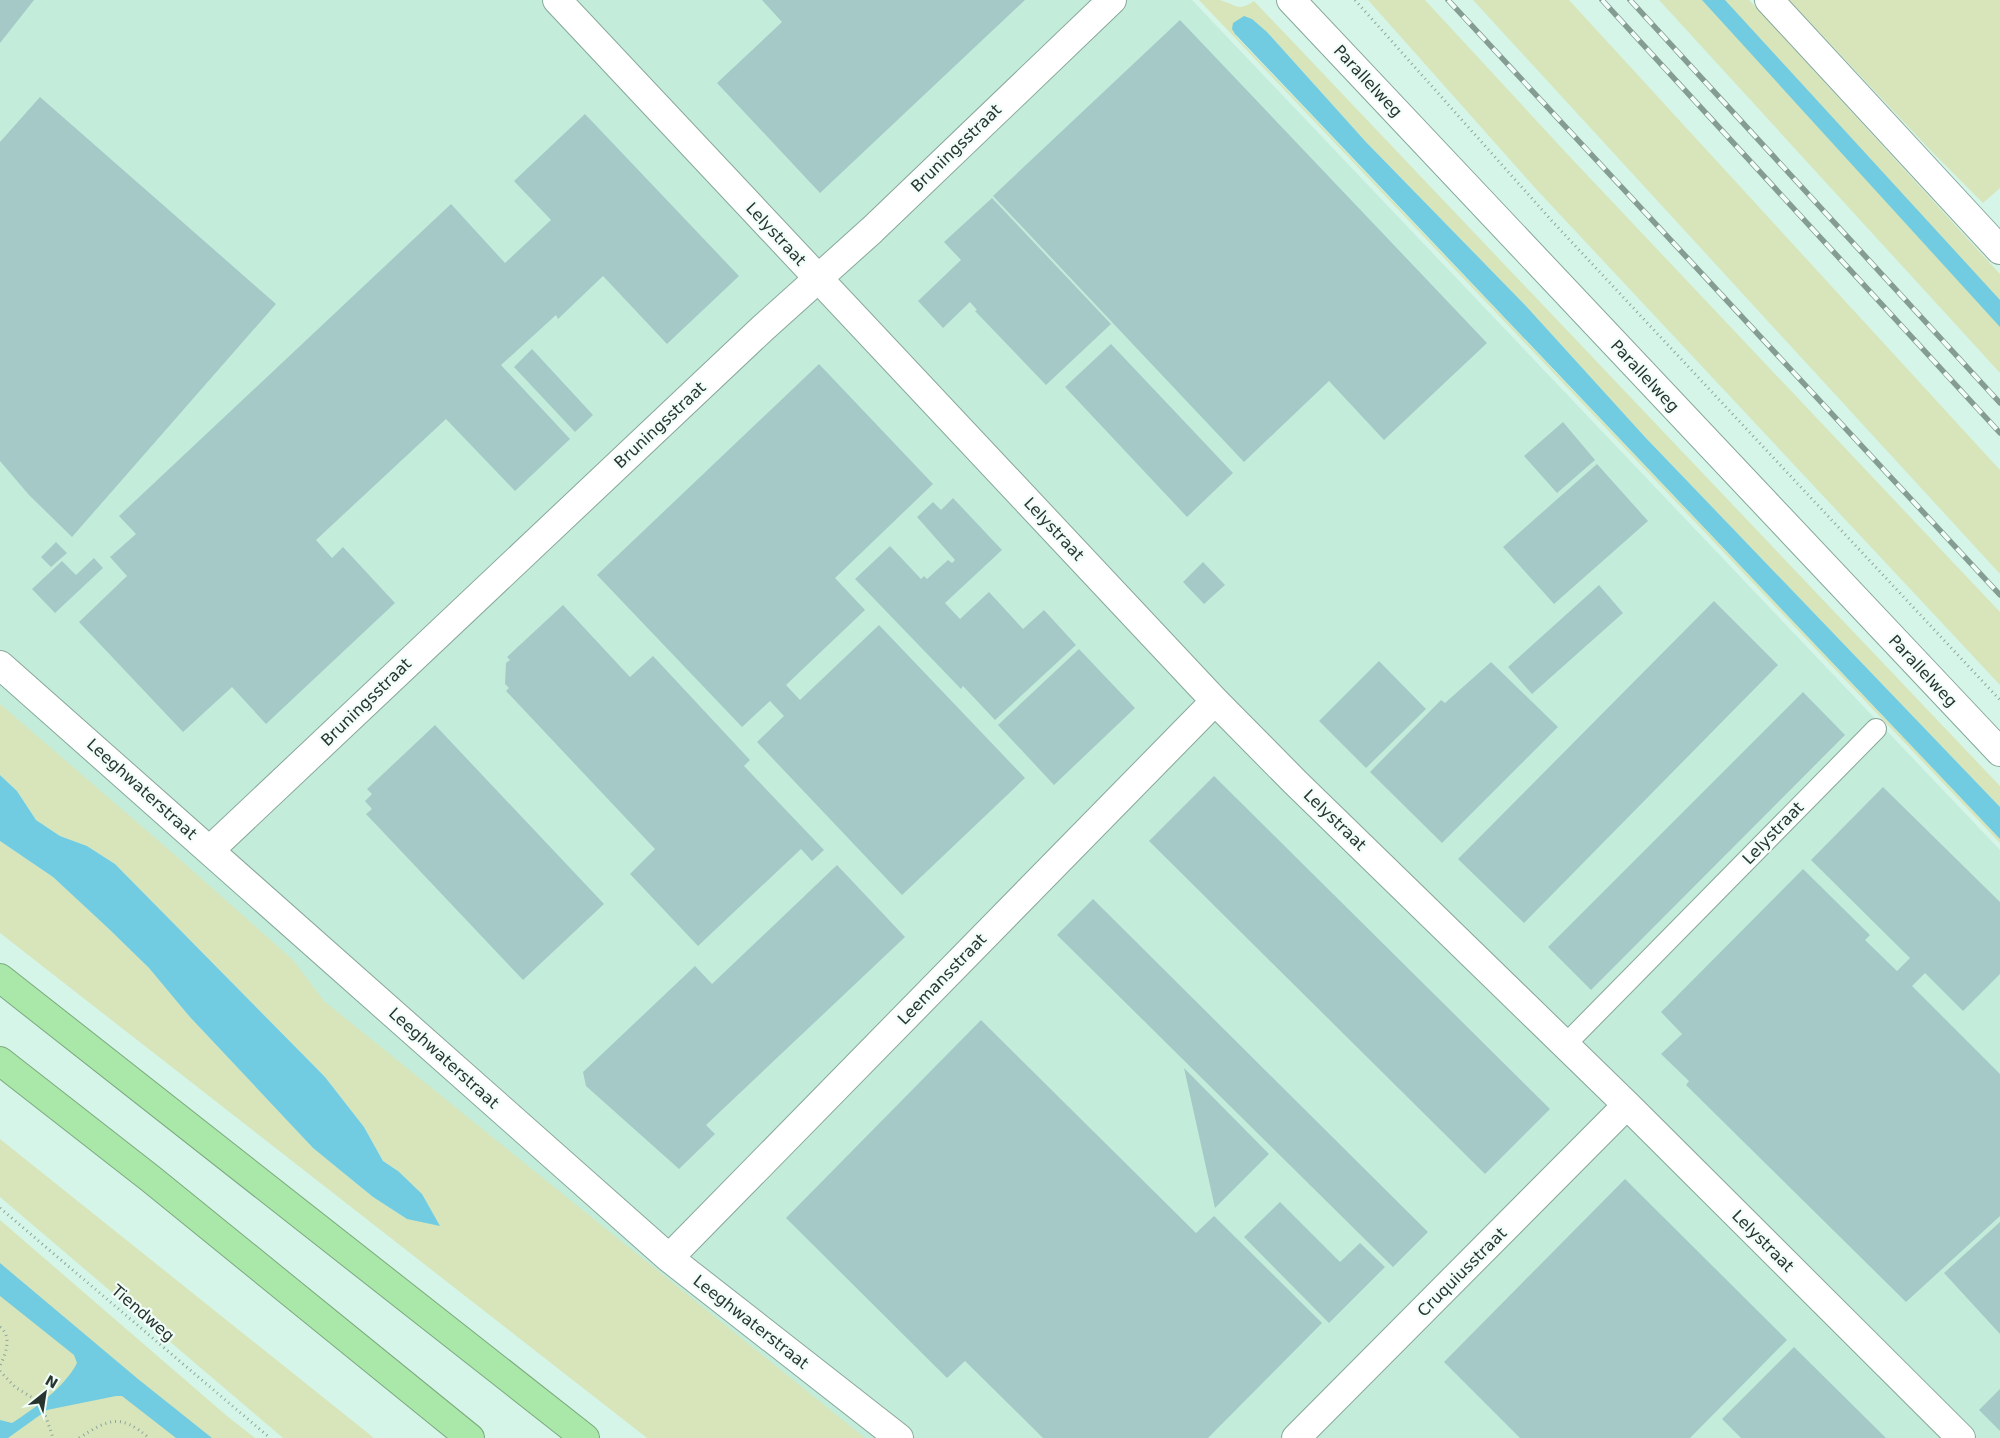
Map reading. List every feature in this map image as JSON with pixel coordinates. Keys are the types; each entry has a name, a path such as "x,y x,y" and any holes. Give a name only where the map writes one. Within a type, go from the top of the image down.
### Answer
{"highway":[{"path":"0,978 585,1438"},
{"path":"0,1061 151,1179 470,1438"}],"street":[{"name":"Lelystraat","path":"557,0 1215,701 1627,1105 1961,1438"},
{"name":"Bruningsstraat","path":"210,850 1112,0"},
{"name":"Parallelweg","path":"1291,0 2000,752"},
{"path":"1769,0 2000,250"},
{"name":"Leeghwaterstraat","path":"0,665 669,1258 900,1438"},
{"name":"Leemansstraat","path":"669,1258 1215,701"},
{"name":"Cruquiusstraat","path":"1296,1438 1627,1105"}],"lane":[{"name":"Lelystraat","path":"1565,1045 1876,728"}],"path":[{"path":"1355,0 1552,221 2000,700"},
{"name":"Tiendweg","path":"0,1208 270,1438"},
{"path":"0,1328 4,1330 8,1350 0,1366"},
{"path":"0,1371 15,1387 36,1400 46,1417 53,1438"},
{"path":"79,1438 102,1424 119,1420 135,1426 149,1438"}],"shaded area":[{"path":"0,0 1192,0 2000,850 2000,1438 817,1438 0,742"},
{"path":"1199,0 1220,0 1241,7 1254,1 2000,786 2000,807 1645,437 1526,306 1366,142 1267,32 1235,35 2000,839 2000,843"},
{"path":"1368,0 1425,0 1571,158 2000,612 2000,685 1536,189"},
{"path":"1473,0 1569,0 2000,470 2000,574"},
{"path":"1659,0 1749,0 2000,274 2000,373"},
{"path":"1789,0 2000,0 2000,188 1983,203 1930,150"},
{"path":"0,704 293,960 324,1001 865,1438 647,1438 0,933 0,841 53,877 149,968 189,1016 313,1148 373,1197 407,1219 398,1171 383,1161 364,1127 325,1077 115,864 87,846 60,836 36,820 17,791 0,775"},
{"path":"0,1139 374,1438 283,1438 0,1197"},
{"path":"0,1220 227,1416 255,1438 0,1438"}],"water":[{"path":"1702,0 1725,0 2000,300 2000,327"},
{"path":"1244,16 1252,19 1267,32 1366,142 1526,306 1645,437 2000,807 2000,839 1235,34 1232,29 1233,23"},
{"path":"0,775 17,791 36,820 60,836 87,846 115,864 325,1077 364,1127 383,1161 398,1171 422,1194 440,1226 407,1219 373,1197 313,1148 189,1016 149,968 53,877 0,841"},
{"path":"0,1263 138,1379 212,1438 176,1438 122,1396 116,1396 47,1410 8,1438 0,1438 0,1420 12,1423 39,1404 65,1381 77,1363 74,1355 0,1296"}],"building":[{"path":"0,0 34,0 0,43"},
{"path":"762,0 1025,0 820,193 717,83 782,22"},
{"path":"1180,20 1487,343 1384,440 1329,381 1244,462 993,196"},
{"path":"40,97 276,304 72,537 29,495 0,461 0,142"},
{"path":"585,114 739,276 667,344 603,276 558,319 556,315 501,365 570,439 515,491 446,419 316,540 332,558 343,547 395,603 266,724 232,687 183,732 79,622 127,576 110,557 136,534 119,516 451,204 505,263 551,220 514,181"},
{"path":"992,198 1111,324 1046,385 975,311 977,310 970,302 943,328 918,301 961,260 944,242"},
{"path":"1111,344 1233,473 1187,517 1065,387"},
{"path":"532,349 593,415 575,432 514,367"},
{"path":"819,364 933,484 835,578 865,610 786,685 800,700 879,625 1025,778 902,895 757,742 784,716 770,701 742,727 597,575"},
{"path":"1563,422 1595,460 1557,493 1524,456"},
{"path":"1597,464 1648,521 1554,604 1503,547"},
{"path":"953,498 1002,550 945,603 960,619 989,592 1023,629 1044,610 1076,645 995,720 963,686 961,689 855,579 890,546 921,579 924,576 927,579 948,560 952,563 955,560 917,517 933,502 941,510"},
{"path":"56,542 67,553 51,567 41,557"},
{"path":"94,558 103,568 55,613 32,589 62,561 76,575"},
{"path":"1203,562 1225,585 1204,604 1183,582"},
{"path":"1599,585 1623,613 1532,694 1508,667"},
{"path":"1714,601 1778,665 1524,923 1458,859"},
{"path":"563,605 630,677 653,656 750,760 744,766 824,850 812,861 801,849 698,946 630,874 655,849 506,691 509,688 505,684 506,663 510,660 507,657"},
{"path":"1079,649 1135,708 1054,785 998,725"},
{"path":"1379,661 1426,709 1366,768 1319,721"},
{"path":"1491,662 1558,727 1442,843 1370,772 1441,700 1445,703"},
{"path":"1803,692 1845,735 1591,990 1548,947"},
{"path":"435,725 604,904 523,980 366,814 372,809 365,801 372,794 367,789"},
{"path":"1214,776 1550,1109 1485,1174 1149,841"},
{"path":"1883,787 2000,902 2000,974 1963,1011 1925,973 1912,986 2000,1074 2000,1216 1906,1302 1686,1085 1689,1081 1661,1054 1682,1034 1661,1012 1803,869 1870,935 1865,940 1897,971 1910,958 1811,860"},
{"path":"837,865 905,937 706,1125 715,1134 679,1169 586,1086 583,1072 695,966 712,984"},
{"path":"1093,899 1428,1232 1393,1267 1057,935"},
{"path":"981,1020 1196,1233 1214,1216 1322,1323 1208,1438 1043,1438 965,1361 947,1378 786,1218"},
{"path":"1184,1068 1269,1154 1215,1208"},
{"path":"1625,1179 1787,1340 1690,1438 1520,1438 1444,1362"},
{"path":"1280,1202 1340,1262 1360,1243 1385,1267 1329,1323 1244,1237"},
{"path":"2000,1222 2000,1334 1944,1273"},
{"path":"1794,1347 1886,1438 1741,1438 1722,1419"},
{"path":"2000,1389 2000,1431 1979,1410"}],"railway":[{"path":"1448,0 2000,595"},
{"path":"1602,0 2000,433"},
{"path":"1630,0 2000,403"}]}
